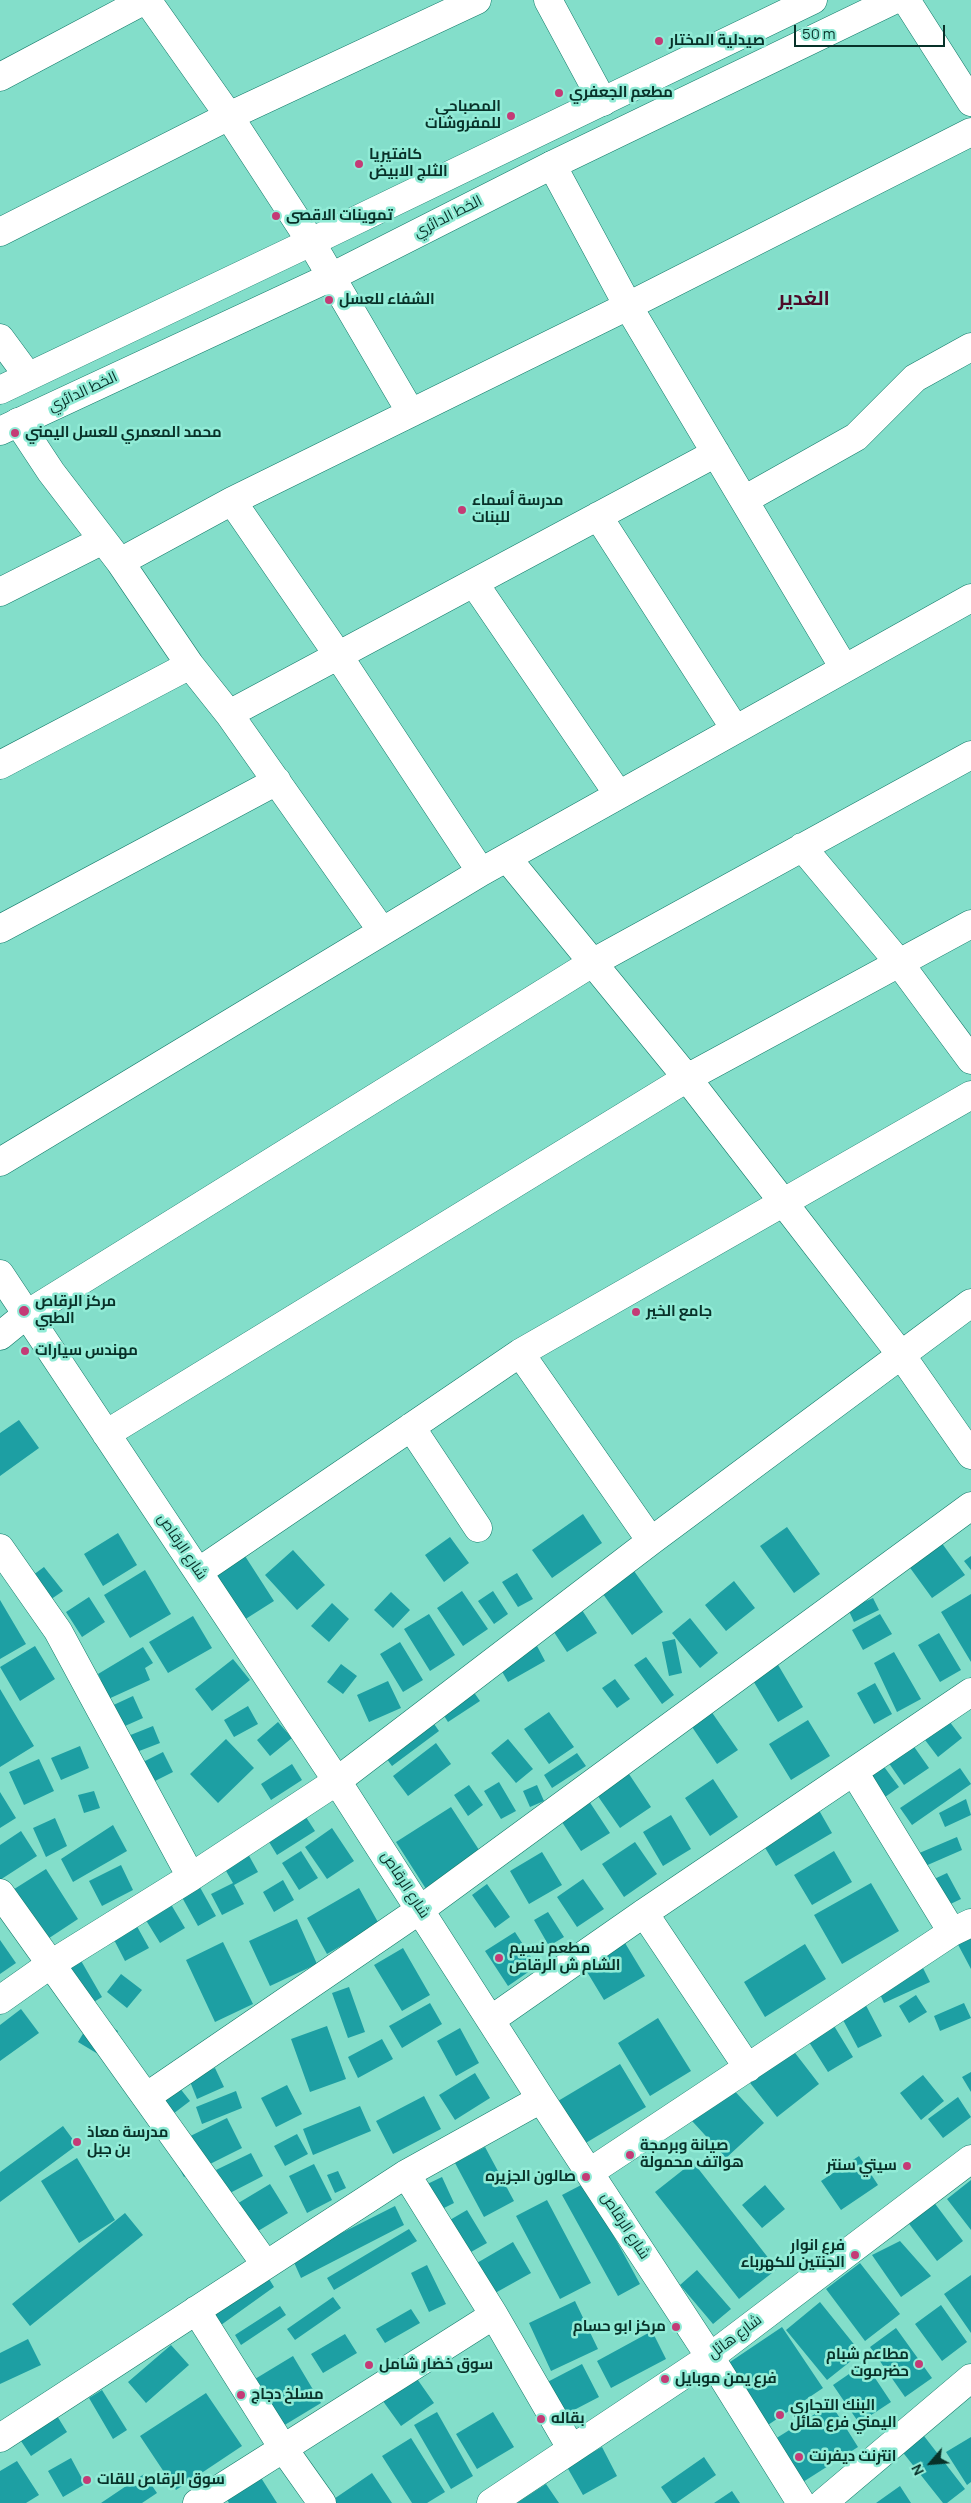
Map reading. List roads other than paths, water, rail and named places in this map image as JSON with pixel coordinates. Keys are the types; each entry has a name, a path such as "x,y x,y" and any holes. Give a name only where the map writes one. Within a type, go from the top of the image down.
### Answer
{"street":[{"path":"3,70 146,0 229,116 312,242 411,413"},
{"path":"0,232 229,116 477,0"},
{"path":"548,0 603,102"},
{"path":"0,390 312,242 813,0"},
{"name":"الخط الدائري","path":"9,427 332,276 552,165 894,0"},
{"path":"906,0 971,102"},
{"path":"120,562 232,501 628,306 971,132"},
{"path":"552,165 628,306 844,668"},
{"path":"0,338 28,376"},
{"path":"744,500 856,437 914,378 971,347"},
{"path":"9,427 46,466 120,562 190,665 229,714 382,931"},
{"path":"229,714 716,453"},
{"path":"232,501 338,655 481,872"},
{"path":"598,516 735,729"},
{"path":"0,592 103,540"},
{"path":"474,583 618,794"},
{"path":"0,1162 481,872 844,668 969,606"},
{"path":"0,765 190,665"},
{"path":"0,1336 27,1314 592,963 971,755"},
{"path":"0,929 277,781"},
{"path":"802,847 900,964 971,1060"},
{"path":"506,858 687,1078 902,1356 971,1455"},
{"path":"106,1434 687,1078 971,924"},
{"path":"198,1572 520,1353 971,1095"},
{"name":"شارع الرقاص","path":"0,1274 421,1909 541,2099 710,2357 801,2503"},
{"path":"0,2000 51,1964 191,1877 337,1781 651,1541 971,1303"},
{"path":"520,1353 651,1541"},
{"path":"411,1427 478,1528"},
{"path":"146,2097 421,1909 971,1506"},
{"path":"0,1548 58,1632 191,1877"},
{"path":"492,2019 644,1913 971,1692"},
{"path":"590,2172 961,1928 854,1772"},
{"path":"0,1893 266,2265"},
{"path":"644,1913 748,2068"},
{"path":"0,2438 406,2174 541,2099"},
{"name":"شارع هائل","path":"491,2503 710,2357 971,2159"},
{"path":"406,2174 494,2315 571,2448"},
{"path":"196,2310 283,2448 322,2503"},
{"path":"197,2503 494,2315"},
{"path":"823,2503 971,2378"}],"place":[{"name":"صيدلية المختار","path":"659,41"},
{"name":"مطعم الجعفري","path":"559,93"},
{"name":"المصباحي للمفروشات","path":"511,116"},
{"name":"كافتيريا الثلج الابيض","path":"359,164"},
{"name":"تموينات الاقصى","path":"276,216"},
{"name":"الشفاء للعسل","path":"329,300"},
{"name":"محمد المعمري للعسل اليمني","path":"15,433"},
{"name":"مدرسة أسماء للبنات","path":"462,510"},
{"name":"مركز الرقاص الطبي","path":"24,1311"},
{"name":"جامع الخير","path":"636,1312"},
{"name":"مهندس سيارات","path":"25,1351"},
{"name":"مطعم نسيم الشام ش الرقاص","path":"499,1958"},
{"name":"مدرسة معاذ بن جبل","path":"77,2142"},
{"name":"صيانة وبرمجة هواتف محمولة","path":"630,2155"},
{"name":"سيتي سنتر","path":"907,2166"},
{"name":"صالون الجزيره","path":"586,2177"},
{"name":"فرع انوار الجنتين للكهرباء","path":"855,2255"},
{"name":"مركز ابو حسام","path":"676,2327"},
{"name":"مطاعم شبام حضرموت","path":"919,2364"},
{"name":"سوق خضار شامل","path":"369,2365"},
{"name":"فرع يمن موبايل","path":"665,2379"},
{"name":"مسلخ دجاج","path":"241,2395"},
{"name":"البنك التجاري اليمني فرع هائل","path":"780,2415"},
{"name":"بقاله","path":"541,2419"},
{"name":"انترنت ديفرنت","path":"799,2457"},
{"name":"سوق الرقاص للقات","path":"87,2480"}],"district":[{"name":"الغدير","path":"804,299"}]}
